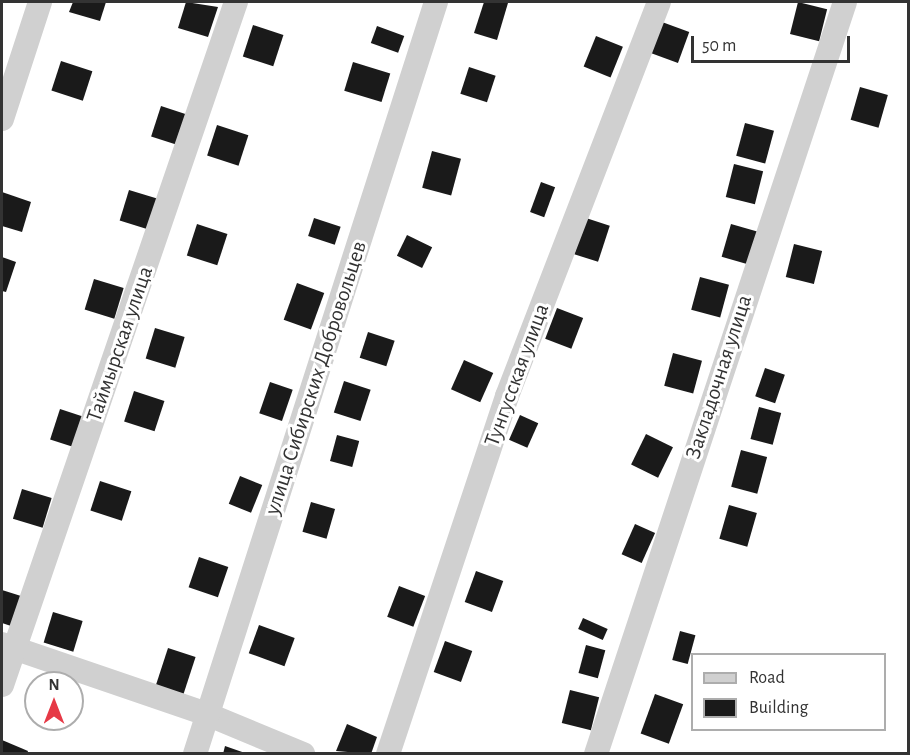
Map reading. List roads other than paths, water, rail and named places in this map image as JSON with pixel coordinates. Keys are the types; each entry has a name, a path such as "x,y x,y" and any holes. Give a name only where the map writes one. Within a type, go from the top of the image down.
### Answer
{"street":[{"path":"2,119 40,2"},
{"name":"Таймырская улица","path":"2,685 9,646 236,2"},
{"name":"улица Сибирских Добровольцев","path":"195,753 436,2"},
{"name":"Тунгусская улица","path":"388,753 507,396 659,2"},
{"name":"Закладочная улица","path":"596,753 845,2"},
{"path":"9,646 209,715 303,753"}]}
